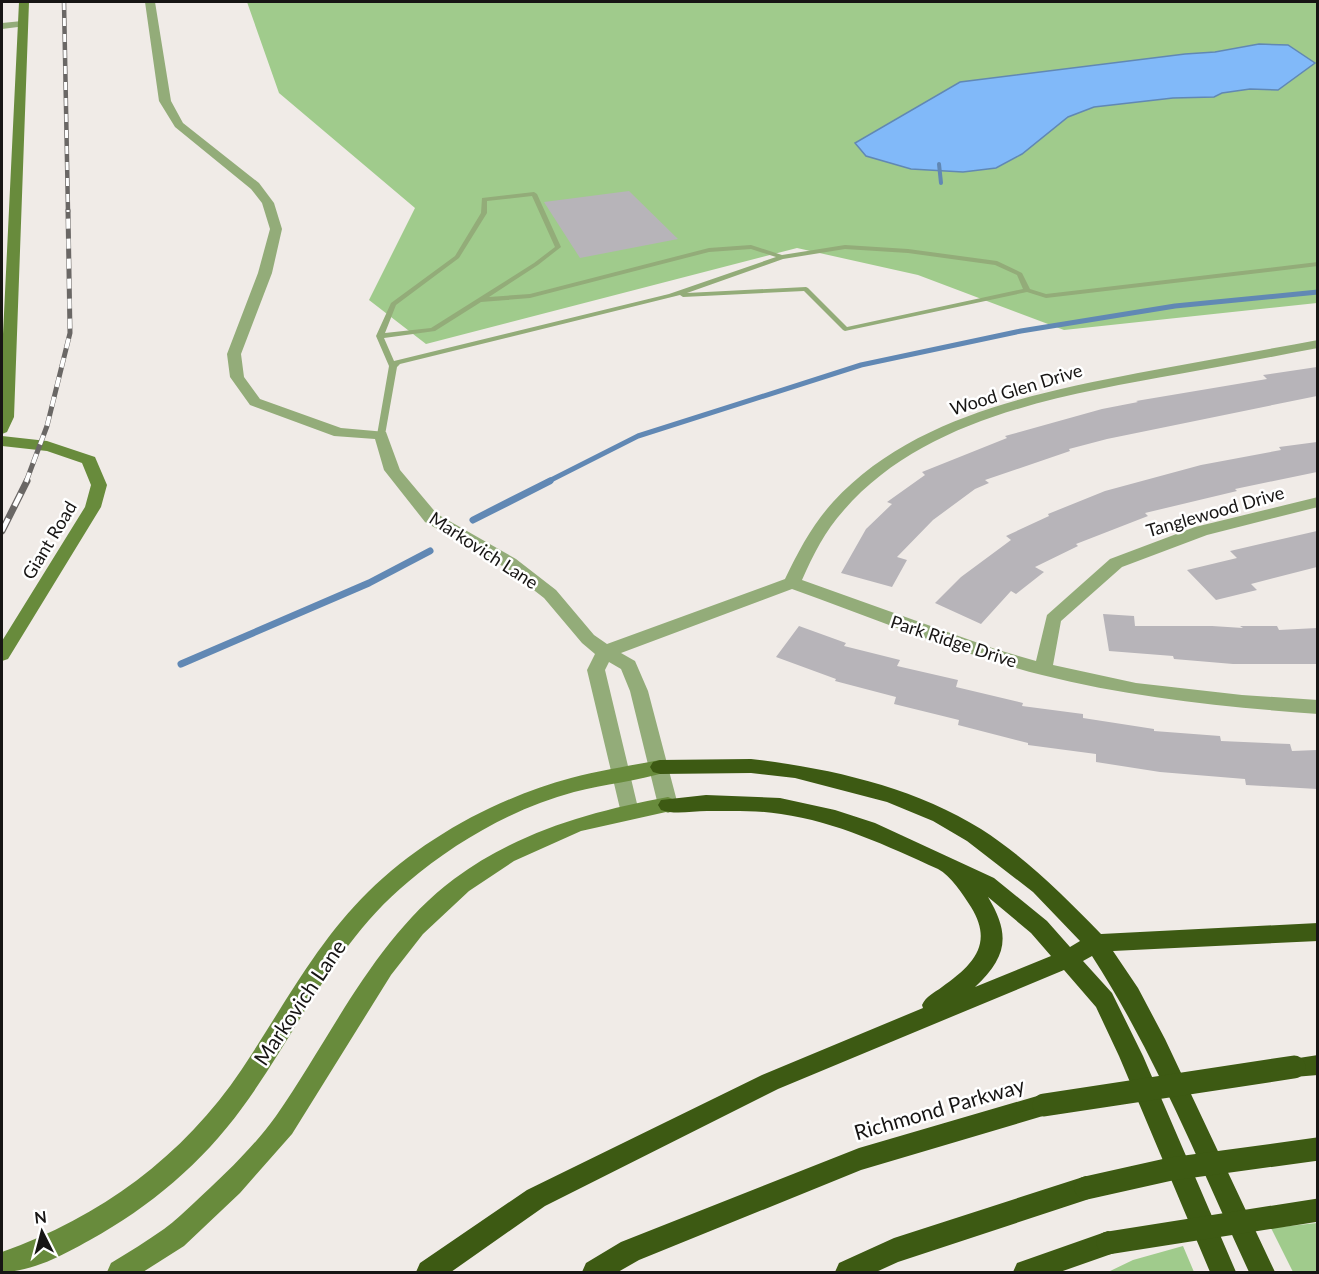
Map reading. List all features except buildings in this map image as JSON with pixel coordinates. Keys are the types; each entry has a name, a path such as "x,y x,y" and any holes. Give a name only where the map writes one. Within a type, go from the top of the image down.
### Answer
{"highway":[{"path":"660,767 751,766 773,768 842,782 892,796 940,816 974,835 1041,886 1096,943 1130,994 1157,1046 1262,1272"},
{"path":"668,805 706,803 780,806 835,818 868,829 986,884 1039,927 1104,1000 1131,1056 1223,1272"},
{"path":"890,1031 944,998 968,980 991,950 991,930 983,908 967,884 945,863"},
{"path":"429,1272 536,1198 770,1082 1068,959 1096,943 1317,932"},
{"name":"Richmond Parkway","path":"595,1272 630,1251 859,1159 1044,1105 1306,1066"},
{"path":"848,1272 894,1251 1086,1188 1171,1169 1317,1149"},
{"path":"1026,1272 1108,1243 1317,1210"}],"street":[{"path":"2,429 6,417 24,2"},
{"path":"150,2 165,101 179,125 255,186 268,203 276,229 265,273 234,354 237,377 255,402 339,433 381,435"},
{"path":"2,26 22,24"},
{"name":"Wood Glen Drive","path":"792,583 810,543 847,496 885,464 935,436 999,411 1089,387 1317,344"},
{"name":"Markovich Lane","path":"381,435 392,470 431,518 510,563 550,594 588,639 605,652 629,665 639,691 668,805"},
{"name":"Giant Road","path":"2,442 60,458 93,472 99,485 93,507 2,655"},
{"name":"Tanglewood Drive","path":"1043,669 1053,619 1116,563 1201,531 1317,502"},
{"path":"629,812 596,670 605,652 792,583"},
{"name":"Park Ridge Drive","path":"792,583 989,654 1043,669 1136,689 1242,702 1317,707"},
{"name":"Markovich Lane","path":"2,1265 99,1222 163,1176 209,1132 234,1099 321,966 356,919 401,876 466,829 514,806 570,786 660,767"},
{"path":"120,1272 175,1237 231,1185 283,1126 383,968 415,928 461,885 507,855 576,825 668,805"}],"lane":[{"path":"381,336 433,330 558,247 534,194 484,199 484,213 457,257 393,304 381,336 393,366 381,435"},
{"path":"393,366 406,358 671,296 782,257 845,246 908,251 1004,265 1020,274 1027,290"},
{"path":"479,300 530,296 709,250 752,247 782,257"},
{"path":"671,296 806,289 845,329 1027,290 1046,296 1317,264"}],"green space":[{"path":"247,2 1317,2 1317,303 1064,330 918,275 797,248 426,344 369,300 415,208 279,93"},
{"path":"1317,1223 1317,1272 1293,1272 1271,1228"},
{"path":"1183,1246 1194,1272 1108,1272 1133,1260"}],"water":[{"path":"1259,44 1288,45 1315,63 1278,90 1250,89 1222,93 1214,97 1173,98 1094,107 1068,117 1022,154 996,168 963,172 911,169 866,156 855,143 960,82 1215,52"}],"waterway":[{"path":"939,164 941,183"},
{"path":"547,482 638,436 861,365 1021,331 1175,306 1318,292"},
{"path":"473,520 550,481"},
{"path":"181,664 369,583 430,551"}],"railway":[{"path":"64,2 68,212"},
{"path":"26,482 47,426 70,333 68,210"},
{"path":"2,531 27,481"}]}
